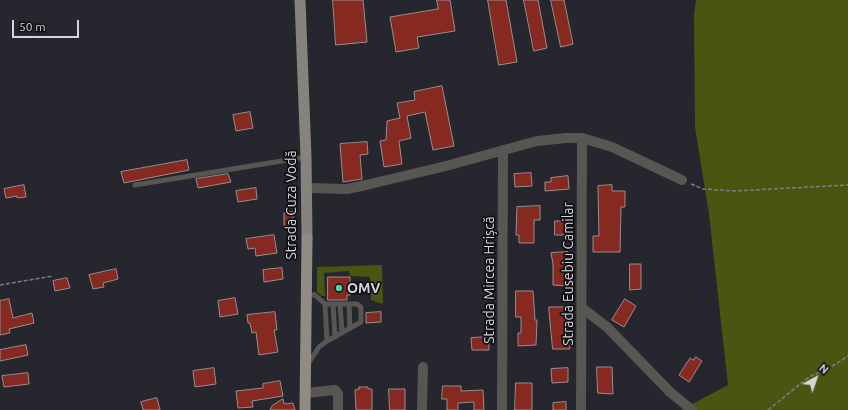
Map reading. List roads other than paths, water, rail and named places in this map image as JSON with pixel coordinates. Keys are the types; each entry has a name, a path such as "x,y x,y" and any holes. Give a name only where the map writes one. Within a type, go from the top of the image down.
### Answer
{"highway":[{"name":"Strada Cuza Vodă","path":"305,410 306,238"}],"main road":[{"name":"Strada Cuza Vodă","path":"300,0 307,188 306,238"}],"street":[{"path":"307,188 347,189 366,186 503,150 552,139 582,138 622,151 682,180"},
{"name":"Strada Eusebiu Camilar","path":"581,410 582,138"},
{"name":"Strada Mircea Hrișcă","path":"502,410 503,150"},
{"path":"582,308 607,327 670,392 692,410"},
{"path":"422,410 423,367"},
{"path":"306,393 335,390 338,394 338,410"}],"lane":[{"path":"135,185 306,157"},
{"path":"306,294 315,295 325,304 359,304 361,314 361,322 327,341 316,351 306,366"},
{"path":"325,304 327,341"},
{"path":"333,304 335,337"},
{"path":"340,304 342,333"},
{"path":"348,304 350,328"}],"place":[{"name":"OMV","path":"339,288"}]}
